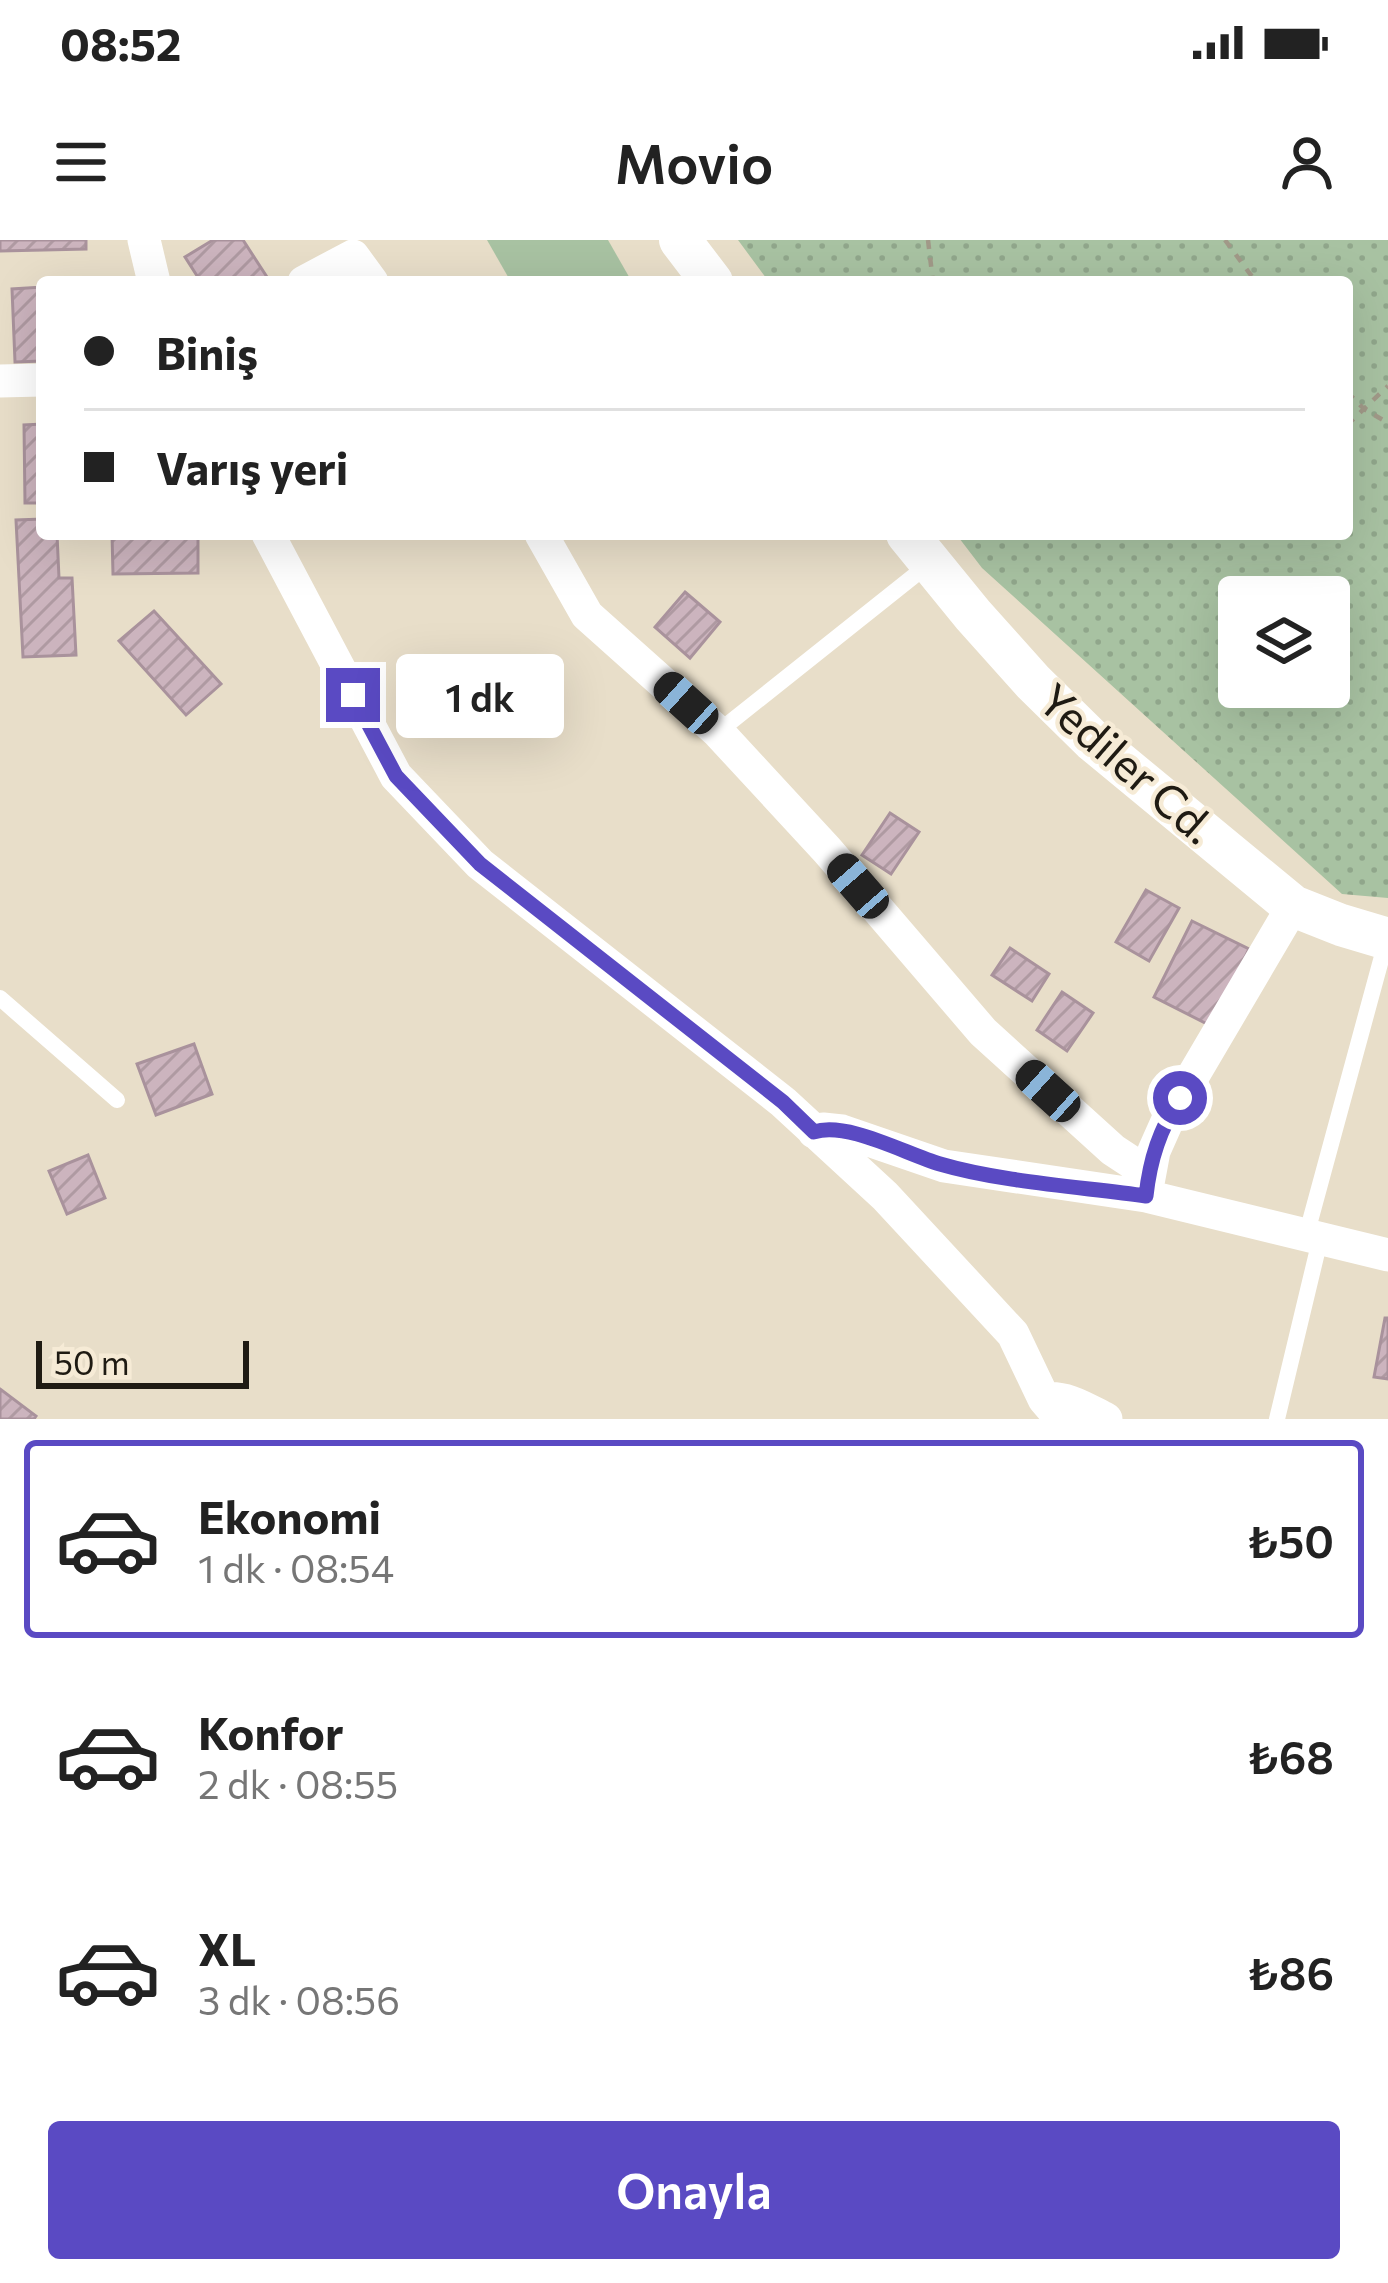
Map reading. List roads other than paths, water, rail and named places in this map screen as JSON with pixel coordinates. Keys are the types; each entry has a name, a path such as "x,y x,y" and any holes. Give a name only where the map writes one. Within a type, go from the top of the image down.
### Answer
{"street":[{"path":"144,240 153,276"},
{"path":"680,240 707,276"},
{"path":"315,276 353,256 368,276"},
{"path":"0,381 36,380"},
{"path":"271,540 396,776 480,864 783,1102 885,1196 1013,1334 1052,1409"},
{"path":"545,540 587,615 718,732 983,1032 1147,1184"},
{"name":"Yediler Cd.","path":"919,549 1033,682 1093,741 1293,906 1388,938"},
{"path":"1147,1184 1154,1150 1170,1115 1293,906"},
{"path":"814,1132 842,1130 944,1166 1147,1184 1313,1239 1388,1256"},
{"path":"1052,1409 1051,1397 1106,1419"}],"lane":[{"path":"718,732 919,549"},
{"path":"1277,1419 1313,1239 1388,938"},
{"path":"0,998 117,1100"}]}
